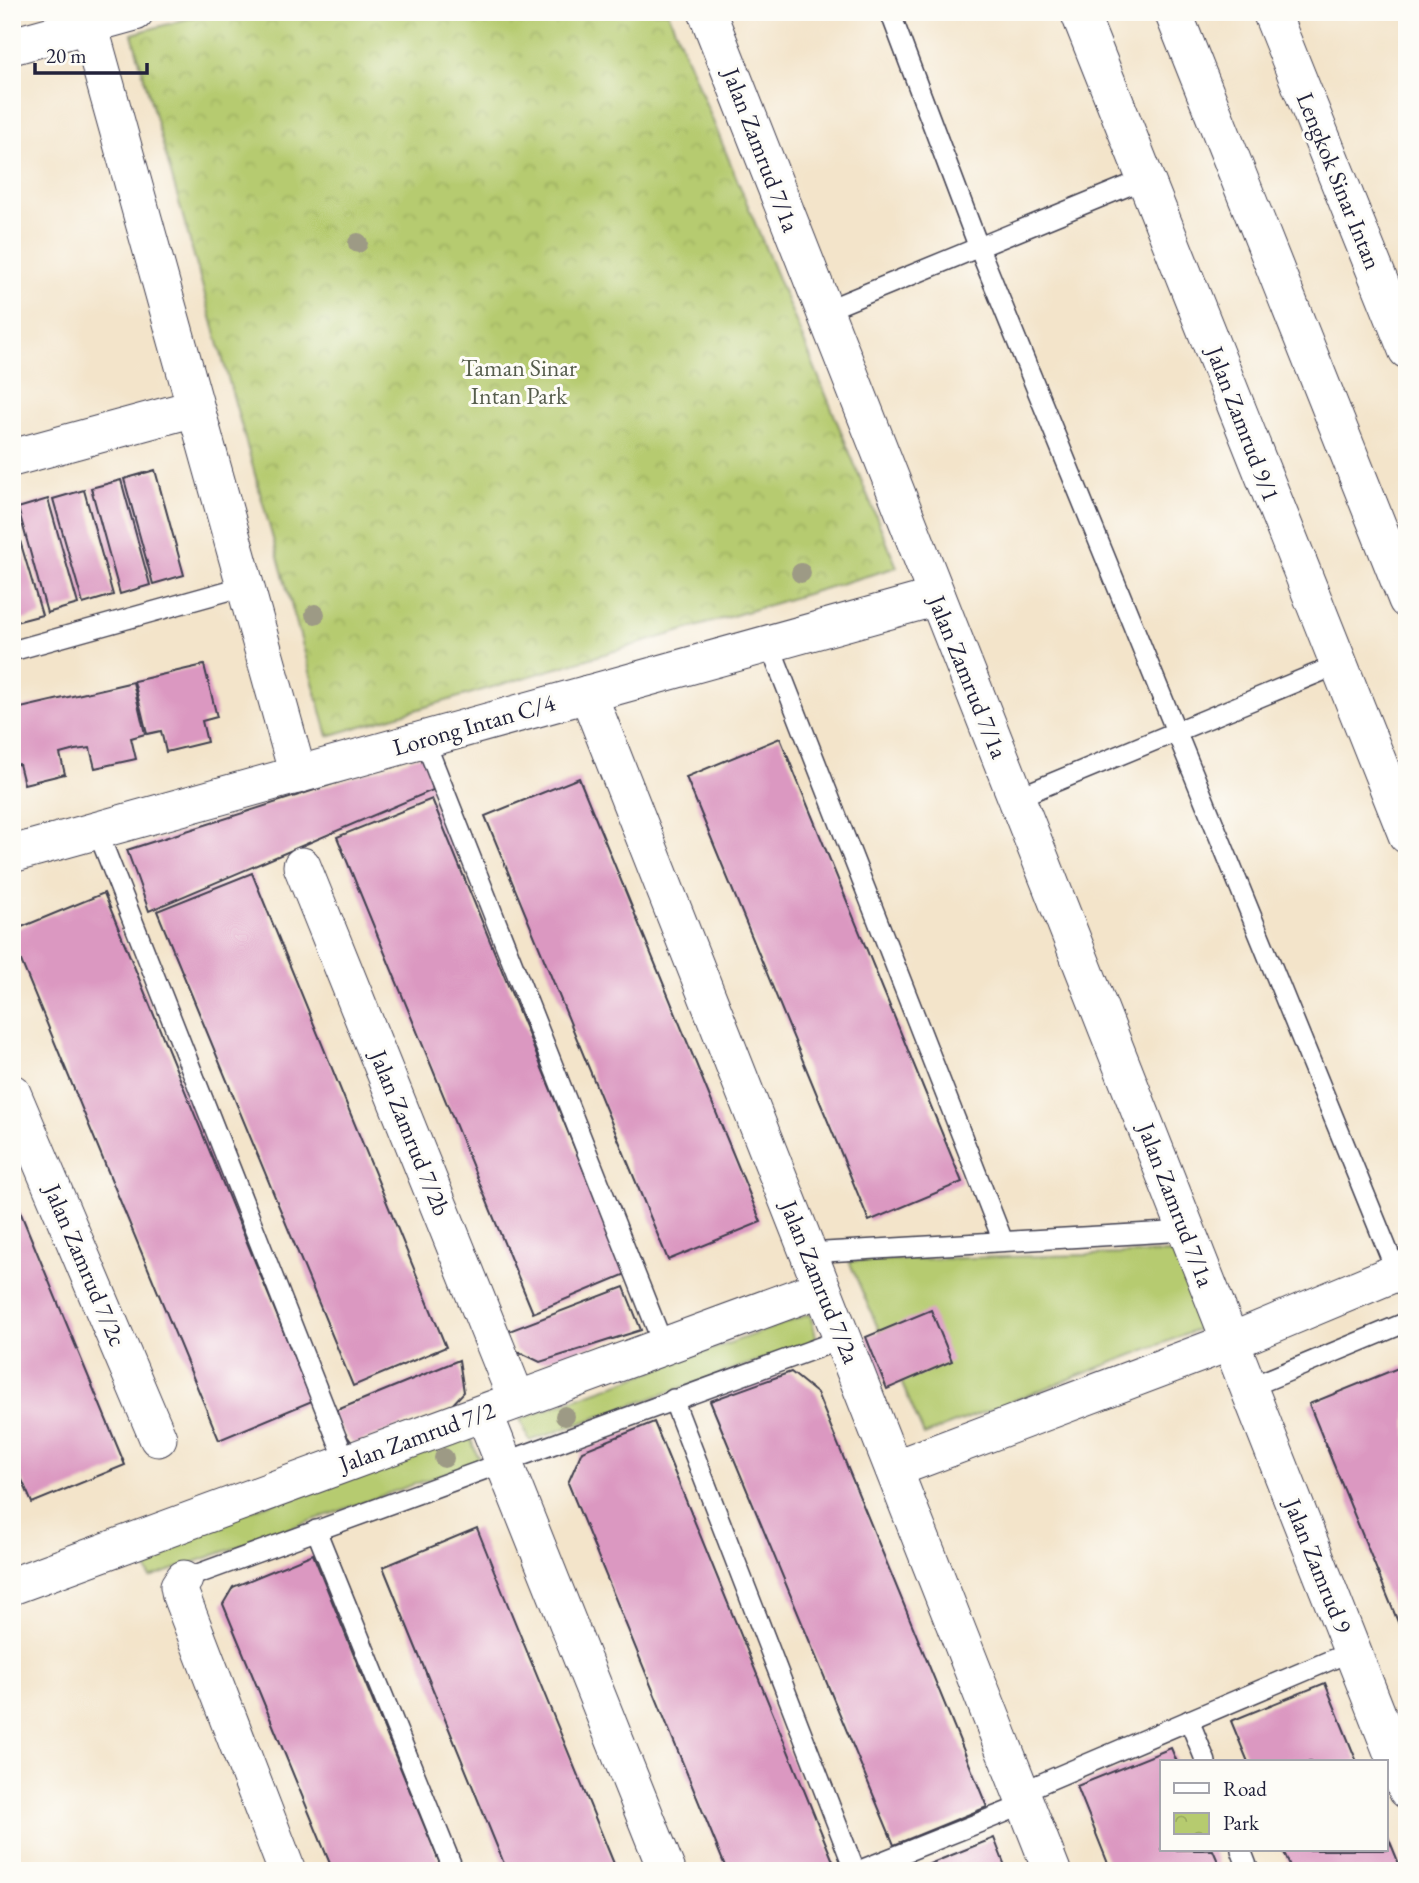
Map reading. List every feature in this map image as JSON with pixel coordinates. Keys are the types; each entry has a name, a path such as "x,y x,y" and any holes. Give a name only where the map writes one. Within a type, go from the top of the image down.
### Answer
{"street":[{"path":"12,46 135,12"},
{"name":"Jalan Zamrud 7/1a","path":"707,12 1230,1342"},
{"name":"Jalan Zamrud 9/1","path":"1079,12 1407,835"},
{"path":"1173,12 1407,600"},
{"name":"Lengkok Sinar Intan","path":"1271,12 1407,351"},
{"path":"89,25 298,775"},
{"path":"12,458 195,408"},
{"name":"Lorong Intan C/4","path":"12,854 937,597"},
{"name":"Jalan Zamrud 7/2a","path":"587,694 1052,1871"},
{"name":"Jalan Zamrud 7/2b","path":"303,866 501,1407 503,1461 667,1871"},
{"name":"Jalan Zamrud 7/2c","path":"12,1093 158,1438"},
{"path":"894,1469 1230,1342 1402,1270"},
{"name":"Jalan Zamrud 7/2","path":"12,1586 822,1288"},
{"name":"Jalan Zamrud 9","path":"1230,1342 1352,1651 1402,1766"},
{"path":"184,1579 179,1586 181,1596 287,1871"}],"lane":[{"path":"890,12 979,248 1175,733 1402,1270"},
{"path":"824,311 1147,178"},
{"path":"12,651 245,586"},
{"path":"769,643 1003,1241"},
{"path":"1016,798 1337,665"},
{"path":"424,739 664,1347"},
{"path":"97,830 346,1462"},
{"path":"808,1253 1186,1231"},
{"path":"1248,1388 1407,1322"},
{"path":"184,1579 842,1339"},
{"path":"673,1399 856,1871 1023,1798 1189,1720 1352,1651"},
{"path":"316,1530 454,1871"},
{"path":"1189,1720 1205,1760"},
{"path":"1242,1852 1249,1871"}],"green space":[{"name":"Taman Sinar Intan Park","path":"212,12 668,12 897,567 328,736 132,34"},
{"path":"1172,1253 1218,1322 924,1435 849,1261"},
{"path":"810,1314 817,1340 530,1441 520,1419"},
{"path":"468,1433 480,1461 150,1578 140,1550"}],"building":[{"path":"155,470 184,575 153,584 124,479"},
{"path":"121,480 150,585 120,594 91,488"},
{"path":"84,490 113,595 83,604 53,499"},
{"path":"48,499 78,604 47,613 18,508"},
{"path":"12,514 42,615 12,623"},
{"path":"204,665 217,717 202,721 207,742 166,752 161,731 147,734 134,681"},
{"path":"133,682 145,734 131,738 136,759 95,768 90,748 75,750 60,754 65,774 24,784 19,764 12,765 12,710"},
{"path":"780,738 962,1182 869,1221 686,777"},
{"path":"424,755 433,790 149,911 127,850"},
{"path":"579,778 761,1222 668,1260 485,816"},
{"path":"432,799 626,1274 533,1313 337,837"},
{"path":"252,873 446,1347 353,1386 157,911"},
{"path":"104,893 312,1401 219,1440 12,939 12,931"},
{"path":"12,1192 125,1465 32,1503 12,1457"},
{"path":"624,1287 641,1330 540,1362 515,1350 509,1331"},
{"path":"931,1310 952,1361 887,1389 866,1337"},
{"path":"459,1360 464,1392 452,1405 353,1444 330,1413"},
{"path":"1403,1366 1407,1374 1407,1644 1309,1404"},
{"path":"791,1372 817,1393 987,1807 894,1845 710,1401"},
{"path":"654,1422 835,1866 824,1871 727,1871 568,1483 582,1451"},
{"path":"477,1528 617,1871 507,1871 409,1631 383,1567"},
{"path":"313,1554 443,1871 333,1871 223,1604 233,1587"},
{"path":"1325,1683 1356,1760 1247,1760 1231,1721"},
{"path":"1171,1748 1176,1760 1160,1760 1160,1852 1214,1852 1222,1871 1111,1871 1077,1786"},
{"path":"1388,1837 1402,1871 1292,1871 1284,1852 1388,1852"},
{"path":"994,1838 1007,1871 912,1871"}]}
